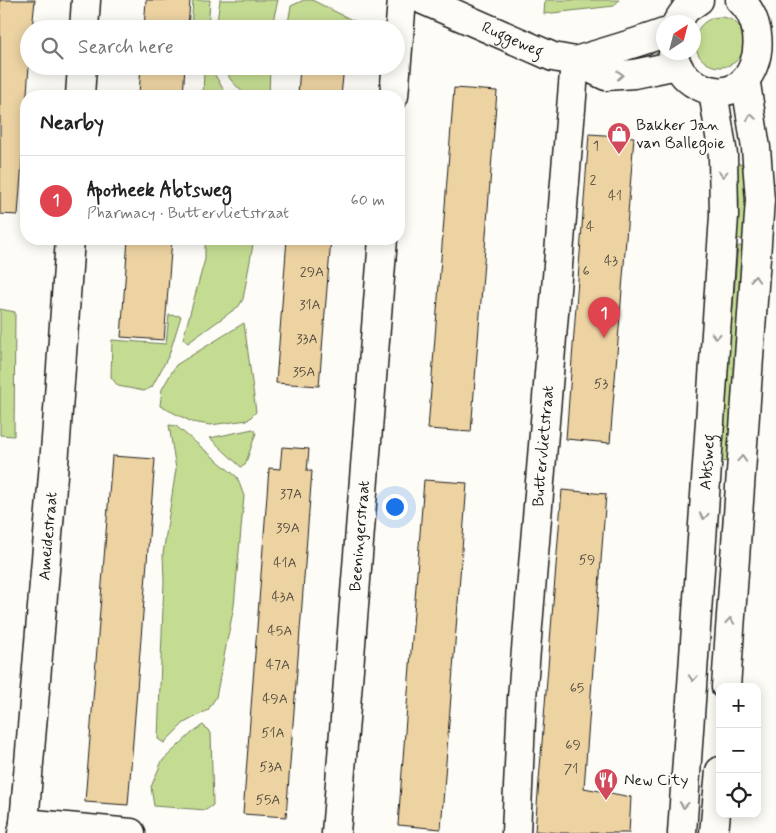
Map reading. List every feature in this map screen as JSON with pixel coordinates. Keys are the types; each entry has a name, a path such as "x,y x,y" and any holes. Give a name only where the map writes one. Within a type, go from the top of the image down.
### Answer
{"street":[{"path":"85,20 86,0"},
{"path":"400,20 402,0"},
{"name":"Ruggeweg","path":"424,0 553,57 575,61 606,76 634,74 672,60"},
{"path":"676,60 681,71 692,82 706,90 730,90 738,88 751,80 771,55 763,22 754,9 740,0"},
{"name":"Ruggeweg","path":"575,61 656,36"},
{"name":"Buttervlietstraat","path":"516,833 522,698 575,61"},
{"path":"80,90 81,75"},
{"path":"394,90 396,75"},
{"path":"726,683 760,200 756,148 746,84"},
{"name":"Abtsweg","path":"682,833 724,216 724,155 713,91"},
{"name":"Ameidestraat","path":"23,828 55,449 70,245"},
{"name":"Beeningerstraat","path":"336,833 383,245"},
{"path":"714,833 720,773"},
{"path":"23,828 131,833"}],"green space":[{"path":"193,0 210,0 209,20 192,20"},
{"path":"220,0 278,0 273,20 217,20"},
{"path":"304,0 312,0 352,20 289,20 291,6"},
{"path":"545,0 619,0 614,6 544,14"},
{"path":"720,17 730,19 738,24 744,37 743,52 734,63 720,67 710,65 701,59 701,25 706,21"},
{"path":"204,75 215,75 224,90 203,90"},
{"path":"228,75 270,75 269,90 240,90"},
{"path":"736,164 746,164 746,239 737,239 739,201"},
{"path":"205,245 253,245 243,299 239,306 188,343 183,339 205,259"},
{"path":"738,246 746,247 729,462 720,461"},
{"path":"0,309 15,312 14,436 0,435"},
{"path":"169,315 181,316 169,355 152,387 144,391 118,386 111,377 112,340 166,344"},
{"path":"244,323 256,412 248,420 210,425 192,422 160,406 162,389 176,365"},
{"path":"169,425 176,426 237,477 244,496 234,606 216,697 208,710 184,723 164,743 158,739 164,581 163,554 176,469"},
{"path":"253,429 256,433 245,465 241,467 210,438"},
{"path":"203,725 211,733 213,805 206,810 154,806 151,787 162,761"}],"building":[{"path":"0,0 35,0 33,20 20,20 20,75 28,75 27,90 20,90 20,188 18,215 0,214"},
{"path":"146,0 190,0 189,20 145,20"},
{"path":"140,75 184,75 183,90 139,90"},
{"path":"299,75 343,75 342,90 298,90"},
{"path":"454,88 497,91 471,432 428,429"},
{"path":"589,134 634,137 610,443 566,439"},
{"path":"128,245 172,245 164,340 121,337"},
{"path":"287,245 331,245 319,386 276,383"},
{"path":"282,447 309,449 307,471 312,471 286,817 243,814 269,468 280,469"},
{"path":"112,456 155,459 128,805 85,802"},
{"path":"424,480 467,483 441,829 398,825"},
{"path":"562,490 606,494 584,788 631,797 629,833 535,831"}],"place":[{"name":"Bakker Jan van Ballegoie","path":"619,155"},
{"name":"Apotheek Abtsweg","path":"604,338"},
{"name":"New City","path":"606,801"}]}
